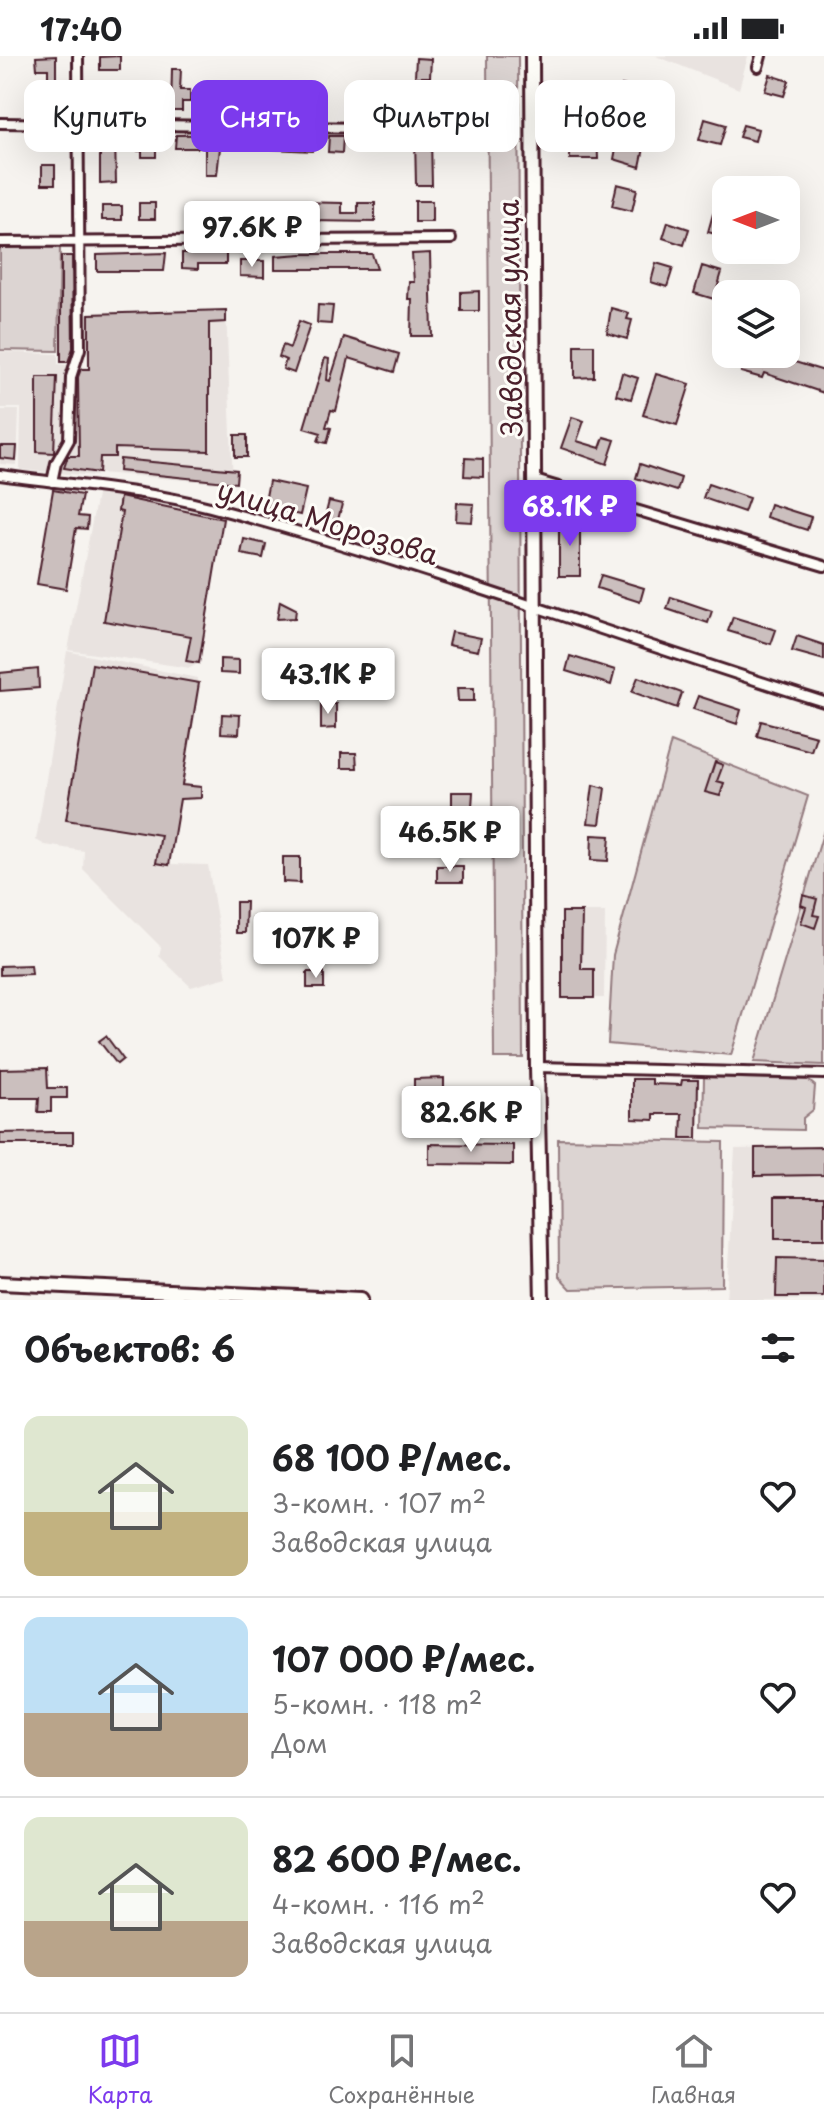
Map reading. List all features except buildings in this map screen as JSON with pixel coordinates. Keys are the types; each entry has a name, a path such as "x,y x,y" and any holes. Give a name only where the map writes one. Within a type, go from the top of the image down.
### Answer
{"street":[{"path":"78,56 78,80"},
{"name":"Заводская улица","path":"532,56 537,1067 542,1300"},
{"path":"758,67 761,56"},
{"path":"0,123 24,123"},
{"path":"175,125 344,127"},
{"path":"52,482 56,463 69,440 71,377 80,349 78,152"},
{"path":"0,242 451,239"},
{"name":"улица Морозова","path":"0,475 138,492 210,507 433,574 535,610 824,702"},
{"path":"535,480 824,566"},
{"path":"537,1067 824,1074"},
{"path":"0,1283 360,1300"}],"shaded area":[{"path":"487,56 518,56 518,80 487,80"},
{"path":"656,56 748,56 739,89"},
{"path":"488,152 518,152 523,1058 494,1058"},
{"path":"0,247 60,247 58,351 0,350"},
{"path":"226,310 233,484 100,473 102,462 92,457 97,462 96,476 20,470 21,408 0,408 0,352 58,354 58,364 88,367 86,314"},
{"path":"0,410 19,410 17,465 0,464"},
{"path":"98,490 135,495 134,502 205,512 223,519 199,663 190,668 68,650"},
{"path":"67,651 197,678 169,864 208,865 227,977 191,987 159,956 161,947 83,869 84,851 45,845 36,840"},
{"path":"671,742 808,796 731,1055 608,1044 613,955"},
{"path":"824,830 824,1065 754,1062"},
{"path":"562,912 605,912 604,998 562,998"},
{"path":"704,1077 808,1080 815,1086 813,1110 803,1118 803,1130 703,1128"},
{"path":"558,1139 723,1142 722,1286 571,1289 559,1276"},
{"path":"824,1147 824,1300 726,1300 735,1149"}]}
